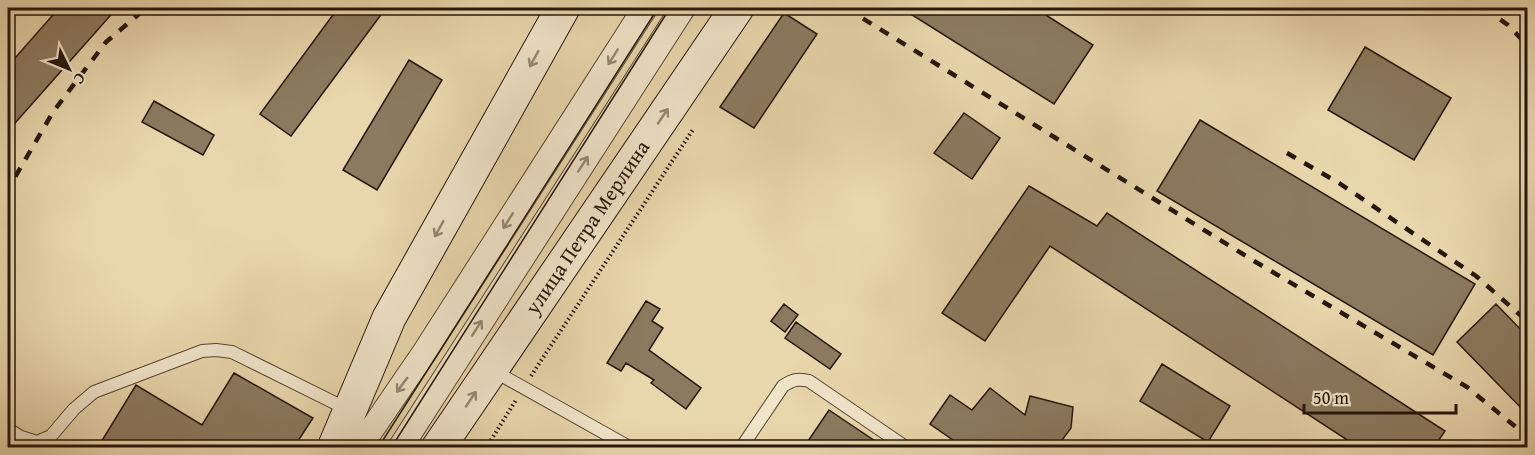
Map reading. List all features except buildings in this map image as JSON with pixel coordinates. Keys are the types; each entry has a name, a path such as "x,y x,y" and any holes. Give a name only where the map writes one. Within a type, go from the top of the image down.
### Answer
{"main road":[{"path":"334,447 389,318 563,8"},
{"name":"улица Петра Мерлина","path":"438,447 737,8"}],"street":[{"path":"359,447 426,350 645,8"},
{"name":"улица Петра Мерлина","path":"400,447 683,8"}],"lane":[{"path":"8,429 21,437 37,442 51,436 74,409 94,392 202,351 216,350 232,352 350,410"},
{"path":"491,369 631,447"},
{"path":"741,447 783,386 800,378 809,381 908,447"}],"path":[{"path":"486,447 694,128"}],"tram line":[{"path":"378,448 658,8"},
{"path":"391,448 670,8"}],"railway":[{"path":"8,195 11,184 53,112 106,42 146,8"},
{"path":"846,8 1254,261 1467,387 1528,437"},
{"path":"1484,8 1508,25 1528,46"},
{"path":"1287,153 1339,183 1476,276 1528,322"}]}
